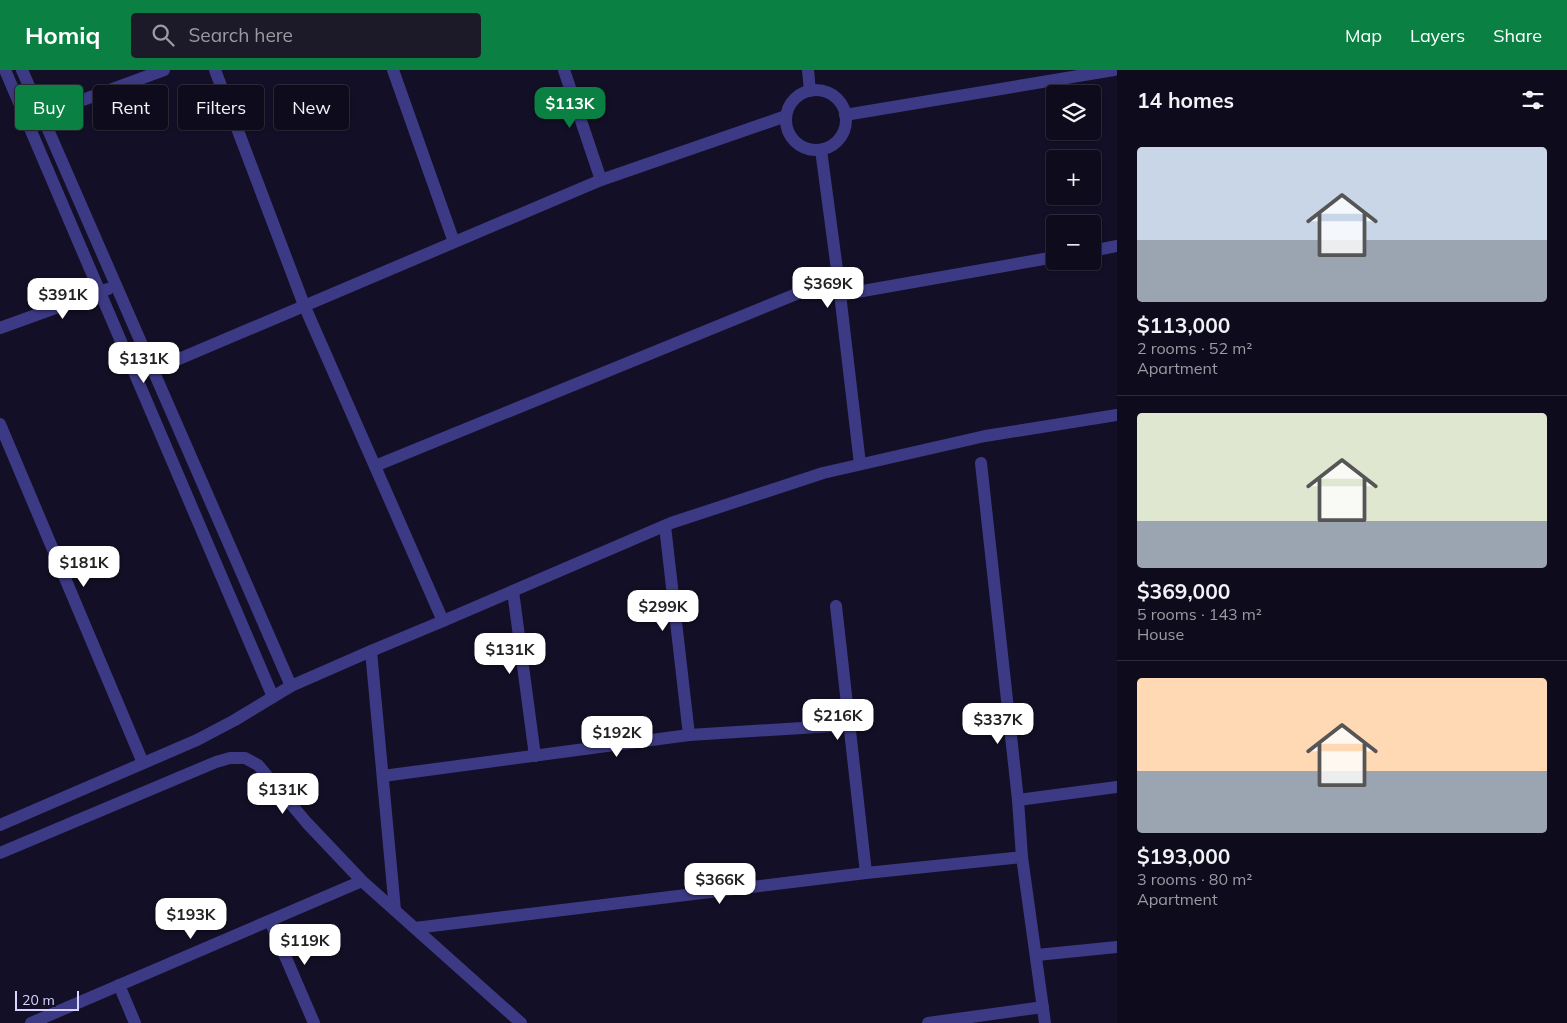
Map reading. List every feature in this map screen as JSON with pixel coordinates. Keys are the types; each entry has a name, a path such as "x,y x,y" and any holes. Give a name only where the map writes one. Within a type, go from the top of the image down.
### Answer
{"street":[{"path":"5,70 273,697"},
{"path":"22,70 29,85"},
{"path":"83,100 164,70"},
{"path":"215,70 304,305 443,621"},
{"path":"393,70 454,242"},
{"path":"564,70 601,180"},
{"path":"808,70 810,91"},
{"path":"845,115 1114,70"},
{"path":"820,90 829,93 842,106 845,115 846,124 838,141 830,147 821,150 803,148 789,135 786,126 786,116 789,107 801,94 810,91 820,90"},
{"path":"153,370 601,180 786,116"},
{"path":"49,130 291,686"},
{"path":"821,150 860,464"},
{"path":"1101,249 1117,246"},
{"path":"840,295 1046,259"},
{"path":"375,466 838,277"},
{"path":"0,328 117,286"},
{"path":"0,824 204,736 291,686 665,526 823,473 985,436 1117,415"},
{"path":"0,424 143,763"},
{"path":"981,463 1018,800 1022,857 1045,1023"},
{"path":"665,526 690,734"},
{"path":"514,591 535,756"},
{"path":"836,606 866,873"},
{"path":"371,651 395,910"},
{"path":"383,776 690,734 850,725"},
{"path":"0,853 216,762 230,758 245,758 258,765 307,823 362,882 521,1023"},
{"path":"1018,800 1117,787"},
{"path":"415,928 866,873 1022,857"},
{"path":"31,1023 362,882"},
{"path":"270,920 314,1023"},
{"path":"1037,955 1117,947"},
{"path":"119,985 135,1023"},
{"path":"928,1023 1043,1007"}]}
